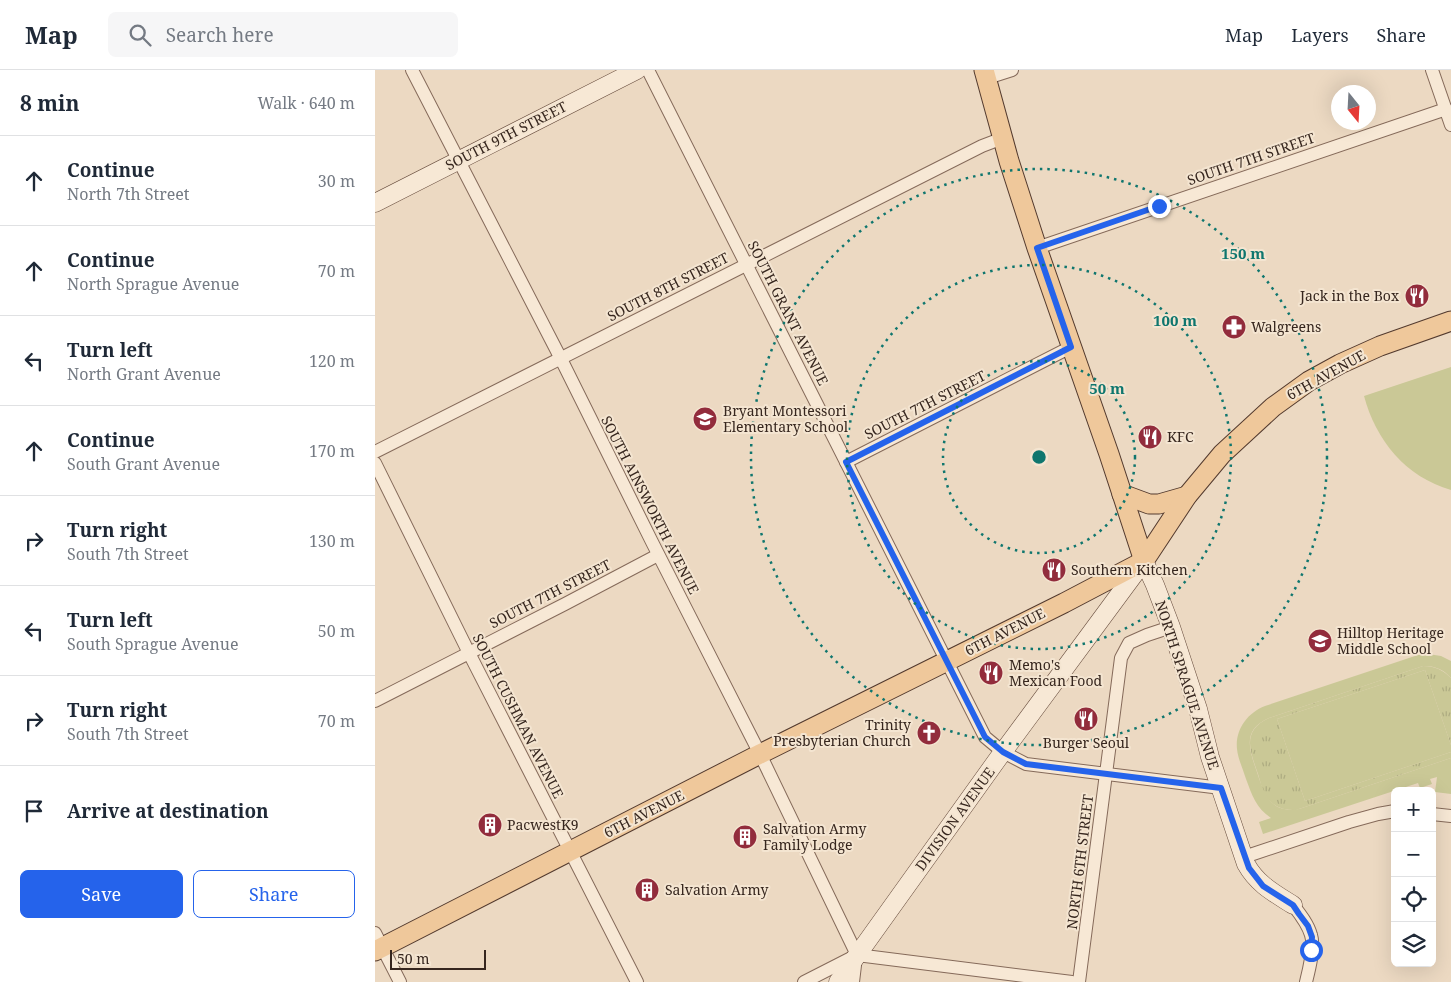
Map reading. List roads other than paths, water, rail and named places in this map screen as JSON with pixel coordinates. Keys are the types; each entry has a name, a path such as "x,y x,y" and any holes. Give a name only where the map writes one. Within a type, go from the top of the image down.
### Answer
{"main road":[{"path":"985,74 1037,248 1144,561"},
{"name":"6TH AVENUE","path":"377,944 571,851 1144,561 1187,496 1222,454 1273,407 1309,381 1348,360 1380,346 1451,321"},
{"path":"1122,494 1149,504 1159,504 1187,496"}],"street":[{"name":"SOUTH AINSWORTH AVENUE","path":"412,70 760,754 857,955"},
{"name":"SOUTH 9TH STREET","path":"375,202 637,70"},
{"name":"SOUTH GRANT AVENUE","path":"648,70 985,737 1003,752 1026,764 1221,788"},
{"path":"985,74 1012,70"},
{"path":"1432,70 1451,125"},
{"name":"SOUTH 7TH STREET","path":"1037,248 1446,109"},
{"name":"SOUTH 8TH STREET","path":"375,452 982,146 1003,138"},
{"name":"SOUTH 7TH STREET","path":"846,462 1071,347"},
{"name":"SOUTH CUSHMAN AVENUE","path":"375,463 469,653 637,982"},
{"name":"SOUTH 7TH STREET","path":"375,701 658,555"},
{"name":"NORTH SPRAGUE AVENUE","path":"1144,561 1171,627 1198,709 1210,757 1244,857 1249,868 1261,884 1293,905"},
{"name":"DIVISION AVENUE","path":"838,982 1003,752 1144,561"},
{"name":"NORTH 6TH STREET","path":"1079,982 1121,658 1129,643 1171,627"},
{"path":"1244,857 1349,822 1391,812"},
{"path":"1436,814 1451,816"},
{"path":"1293,905 1308,926 1312,937 1310,964 1306,982"},
{"path":"377,944 400,982"},
{"path":"804,982 857,955 1072,982"},
{"path":"853,982 857,955"}],"place":[{"name":"Jack in the Box","path":"1417,296"},
{"name":"Walgreens","path":"1234,327"},
{"name":"Bryant Montessori Elementary School","path":"705,419"},
{"name":"KFC","path":"1150,437"},
{"name":"Southern Kitchen","path":"1054,570"},
{"name":"Hilltop Heritage Middle School","path":"1320,641"},
{"name":"Memo's Mexican Food","path":"991,673"},
{"name":"Burger Seoul","path":"1086,719"},
{"name":"Trinity Presbyterian Church","path":"929,733"},
{"name":"PacwestK9","path":"490,825"},
{"name":"Salvation Army Family Lodge","path":"745,837"},
{"name":"Salvation Army","path":"647,890"}]}
